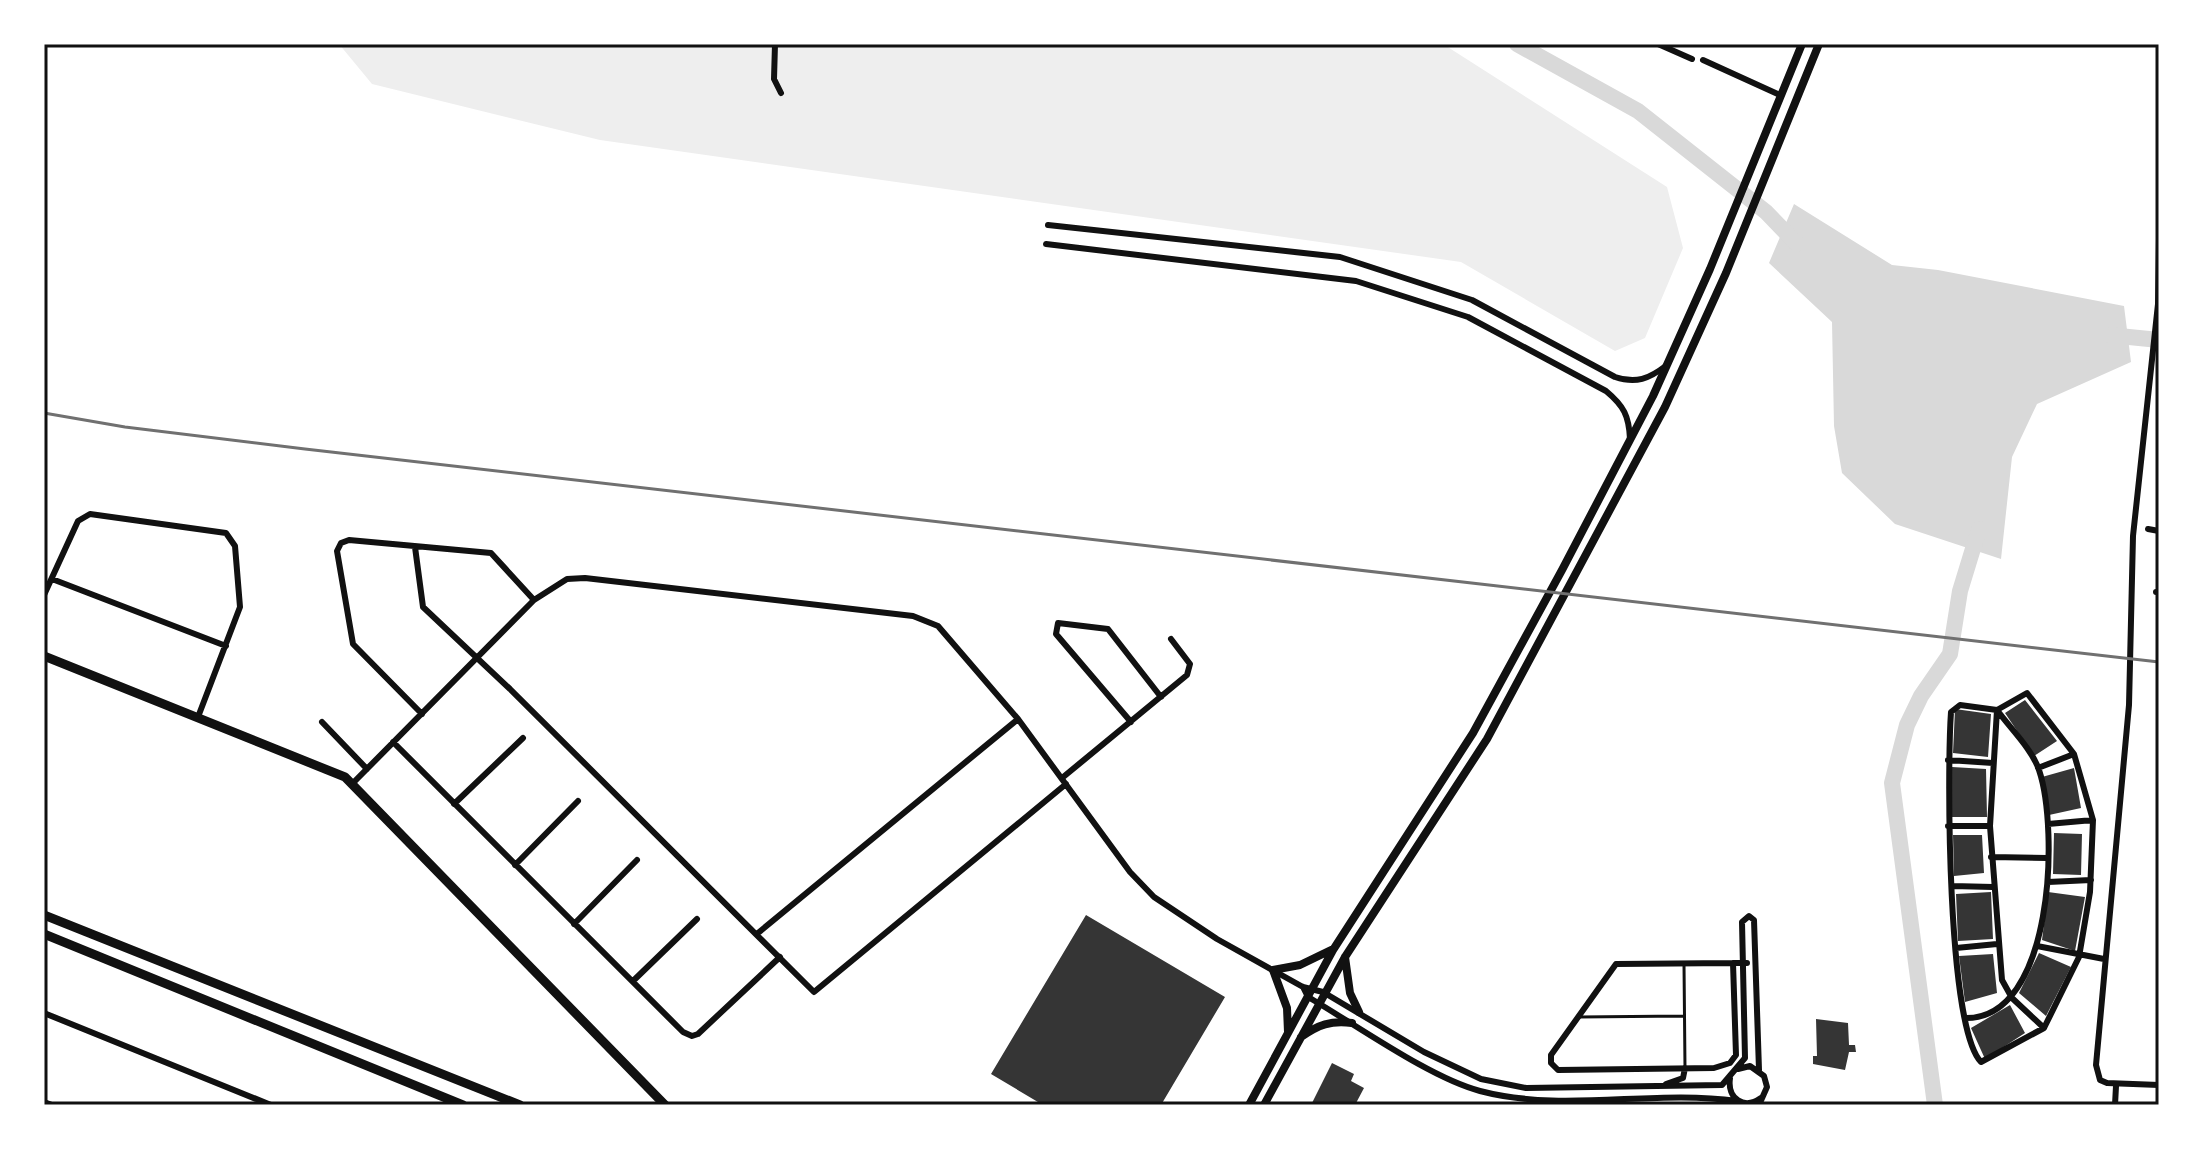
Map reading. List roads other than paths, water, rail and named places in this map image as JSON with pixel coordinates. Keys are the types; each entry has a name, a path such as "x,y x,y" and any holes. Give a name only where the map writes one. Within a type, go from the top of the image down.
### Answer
{"main road":[{"path":"1249,1105 1333,950 1473,733 1536,620 1667,365 1802,44"},
{"path":"1264,1105 1323,992 1487,739 1551,626 1665,407 1748,219 1819,44"},
{"path":"44,656 333,769 352,784 665,1105"},
{"path":"44,915 520,1105"},
{"path":"44,934 463,1105"},
{"path":"1288,1033 1287,1008 1273,970 1300,965 1333,950"},
{"path":"1345,957 1350,993 1359,1012"},
{"path":"1299,1038 1323,1024 1352,1023"}],"street":[{"path":"775,44 774,79 781,93"},
{"path":"1658,44 1692,59"},
{"path":"1703,60 1780,95"},
{"path":"1048,225 1340,257 1472,300 1622,379 1646,379 1667,365"},
{"path":"2159,239 2153,352 2155,369 2133,536 2129,705 2096,1073 2100,1080 2116,1086 2159,1085"},
{"path":"1046,244 1356,281 1468,317 1606,391 1622,403 1629,420 1630,439"},
{"path":"44,595 83,516 90,514 218,531 232,539 240,607 198,717"},
{"path":"2148,529 2159,531"},
{"path":"422,714 353,644 337,551 341,543 349,540 491,553 534,600"},
{"path":"415,547 423,607 478,657 814,992 820,991 1191,668 1171,639"},
{"path":"352,784 534,600 567,579 585,578 913,616 938,626 1018,719 1130,872 1154,897 1217,939 1303,987 1313,987 1323,992 1424,1052 1481,1079 1526,1088 1719,1086 1730,1078 1745,1058 1742,922 1749,916 1754,920 1759,1070 1766,1081 1760,1102 1742,1103 1524,1099 1477,1090 1419,1063 1308,997 1303,987"},
{"path":"52,579 226,646"},
{"path":"1131,722 1056,634 1058,623 1108,629 1161,697"},
{"path":"2022,694 2031,695 2074,754 2093,820 2091,880 2079,957 2044,1028 1981,1062 1976,1057 1965,1018 1956,948 1948,826 1948,760 1953,707 1997,710 2022,694"},
{"path":"1997,710 1990,826 2002,980 2012,998 2044,1028"},
{"path":"1965,1018 1989,1015 2012,998 2037,946 2048,882 2048,824 2038,768 1997,710"},
{"path":"758,933 1018,719"},
{"path":"322,722 367,769"},
{"path":"454,804 523,738"},
{"path":"393,742 683,1032 692,1036 780,957"},
{"path":"2038,768 2074,754"},
{"path":"1948,760 1993,763"},
{"path":"515,865 578,801"},
{"path":"2048,824 2093,820"},
{"path":"1948,826 1990,826"},
{"path":"1991,857 2047,858"},
{"path":"574,924 637,860"},
{"path":"2048,882 2091,880"},
{"path":"1952,886 1993,887"},
{"path":"633,981 697,919"},
{"path":"1956,948 1997,944"},
{"path":"2037,946 2079,957 2104,959"},
{"path":"1733,963 1736,1055 1730,1063 1714,1068 1558,1070 1551,1063 1551,1055 1616,964 1684,964 1733,963 1755,963"},
{"path":"44,1013 271,1105"},
{"path":"1738,1069 1750,1066 1759,1070"},
{"path":"1655,1087 1680,1080 1685,1068"},
{"path":"1730,1078 1730,1091 1742,1103"},
{"path":"2115,1105 2116,1086"},
{"path":"44,1102 52,1105"}],"lane":[{"path":"1684,964 1685,1068"},
{"path":"1579,1017 1684,1016"}],"waterway":[{"path":"1517,44 1638,111 1766,212 1797,244"},
{"path":"2109,335 2159,340"},
{"path":"1935,1105 1892,783 1907,725 1921,696 1950,654 1960,591 1979,529"}],"railway":[{"path":"44,413 125,427 305,449 2159,662"}]}
